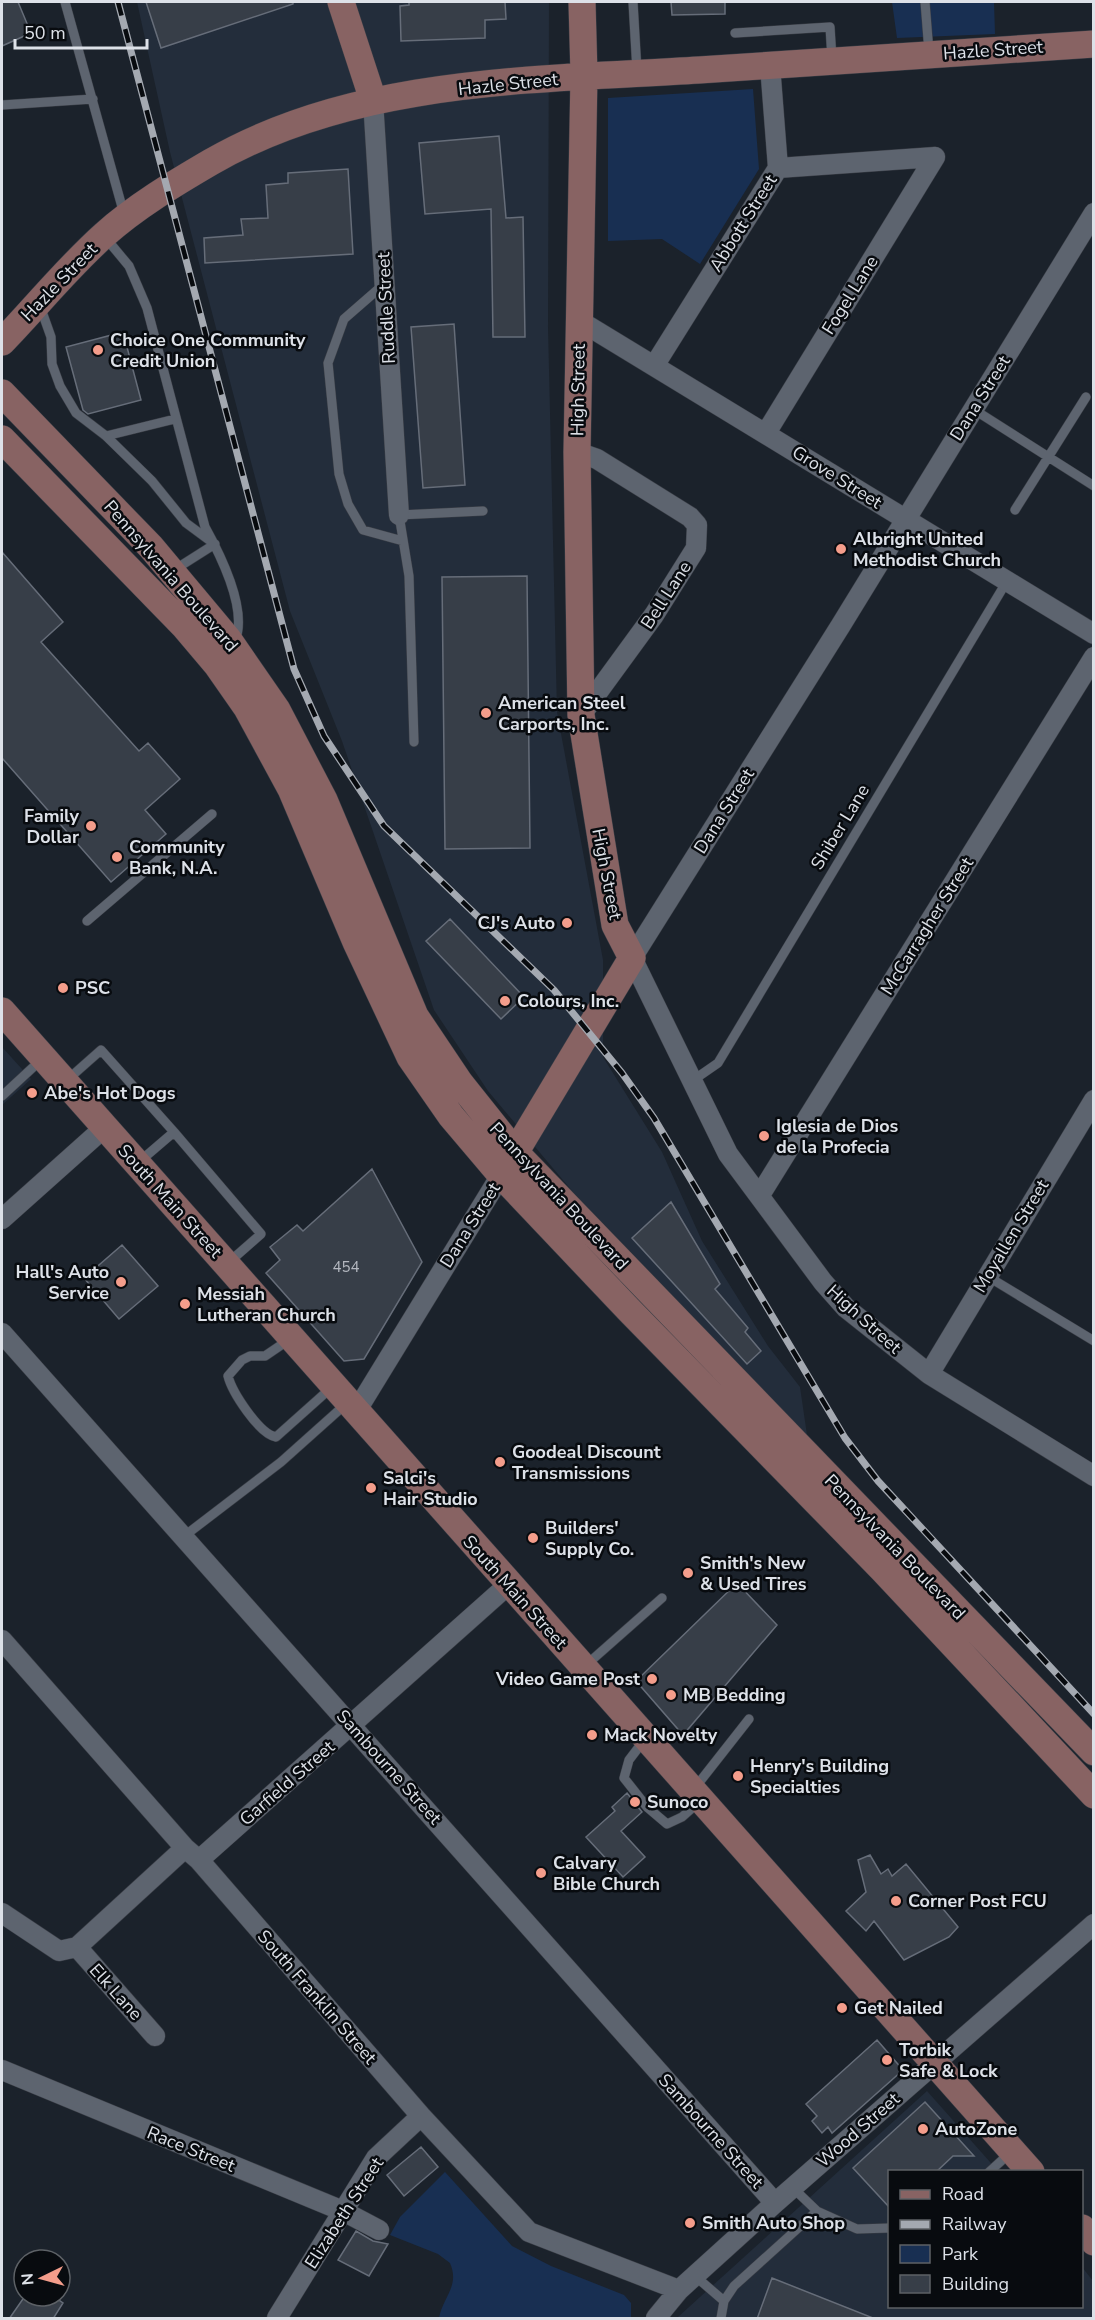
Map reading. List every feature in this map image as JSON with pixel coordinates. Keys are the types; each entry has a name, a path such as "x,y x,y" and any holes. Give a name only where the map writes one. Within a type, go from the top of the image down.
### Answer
{"main road":[{"path":"341,2 373,100"},
{"name":"High Street","path":"582,2 584,75 577,452 580,715 615,925 632,958"},
{"name":"Hazle Street","path":"2,342 104,235 212,161 316,117 373,100 584,75 637,74 1094,44"},
{"name":"Pennsylvania Boulevard","path":"2,393 171,572 233,646 277,710 324,800 415,1016 460,1083 508,1164 628,1310 891,1578 1094,1795"},
{"name":"Pennsylvania Boulevard","path":"2,439 184,626 217,665 247,708 291,789 356,942 410,1057 451,1116 508,1164 1094,1752"},
{"name":"Dana Street","path":"508,1164 632,958"},
{"name":"South Main Street","path":"2,1011 292,1337 508,1585 1029,2170"},
{"path":"1083,2229 1094,2242"}],"street":[{"name":"Abbott Street","path":"654,366 778,168 770,65"},
{"name":"Ruddle Street","path":"373,100 399,515"},
{"name":"Fogel Lane","path":"766,433 935,157 778,168"},
{"name":"Dana Street","path":"632,958 1094,213"},
{"name":"Grove Street","path":"580,321 1094,634"},
{"name":"Bell Lane","path":"577,452 597,459 690,517 697,525 696,548 654,615 580,715"},
{"name":"McCarragher Street","path":"759,1195 1094,657"},
{"name":"High Street","path":"632,958 728,1154 823,1282 846,1308 929,1374 1094,1476"},
{"name":"Moyallen Street","path":"929,1374 1094,1100"},
{"path":"2,1219 105,1127"},
{"name":"Dana Street","path":"346,1399 508,1164"},
{"name":"Sambourne Street","path":"2,1333 775,2203"},
{"name":"Garfield Street","path":"77,1947 352,1725 508,1585"},
{"name":"South Franklin Street","path":"2,1640 421,2116 529,2232 679,2290"},
{"path":"2,1913 60,1951 77,1947"},
{"name":"Wood Street","path":"656,2319 679,2290 775,2203 1094,1924"},
{"name":"Elk Lane","path":"77,1947 155,2036"},
{"name":"Race Street","path":"2,2070 343,2211 379,2230"},
{"name":"Elizabeth Street","path":"277,2319 376,2158 421,2116"}],"lane":[{"path":"65,2 126,219"},
{"path":"633,2 637,74"},
{"path":"925,2 929,55"},
{"path":"735,33 830,27 832,61"},
{"path":"2,105 93,99"},
{"path":"104,235 129,266 147,308 175,419 206,527 215,544 240,611 240,629 233,646"},
{"path":"384,283 344,319 328,363 339,474 348,504 363,530 403,542"},
{"path":"40,303 51,337 52,364 60,386 76,413 106,436 152,481 186,523 215,544"},
{"path":"1015,510 1086,397"},
{"path":"973,409 1094,486"},
{"path":"106,436 175,419"},
{"path":"414,742 409,576 399,515 483,511"},
{"path":"171,572 215,544"},
{"name":"Shiber Lane","path":"692,1081 718,1063 1007,581"},
{"path":"87,921 212,814"},
{"path":"65,1082 101,1050 174,1132 261,1234 226,1264"},
{"path":"2,1096 43,1058"},
{"path":"137,1164 174,1132"},
{"path":"987,1276 1094,1341"},
{"path":"292,1337 265,1356 250,1356 242,1360 228,1376 234,1394 265,1431 276,1437 346,1399"},
{"path":"183,1537 281,1462 346,1399"},
{"path":"583,1668 662,1598"},
{"path":"646,1738 629,1760 624,1778 631,1790 667,1824 682,1817 749,1719"},
{"path":"991,2170 1012,2151"},
{"path":"793,2188 818,2211 857,2229 888,2228"},
{"path":"721,2319 724,2301 734,2286 818,2211"},
{"path":"695,2276 724,2301"}],"shaded area":[{"path":"137,2 549,2 548,327 557,712 603,960 603,1057 662,1152 702,1241 768,1346 800,1387 807,1435 573,1192 488,1091 434,1010 342,741 290,611 170,152"},
{"path":"2,1047 31,1079 2,1105"},
{"path":"927,2091 997,2170 888,2170 888,2308 1083,2308 1083,2268 1093,2281 1093,2318 678,2317"}],"green space":[{"path":"892,2 994,2 995,34 897,38"},
{"path":"753,89 759,169 700,264 662,239 608,241 608,98"},
{"path":"445,2172 512,2246 551,2266 624,2295 631,2303 631,2318 439,2318 452,2285 453,2271 450,2263 438,2254 390,2235 400,2217"}],"building":[{"path":"2,2 18,2 31,33 2,46"},
{"path":"146,2 293,2 293,4 161,48"},
{"path":"409,2 505,2 506,19 485,20 485,38 401,41 400,6 409,5"},
{"path":"671,2 725,2 725,14 672,15"},
{"path":"499,136 506,218 523,217 525,337 493,337 491,209 425,214 419,143"},
{"path":"348,169 353,254 205,263 204,238 243,235 241,219 268,218 266,185 288,183 288,173"},
{"path":"454,324 465,485 423,488 411,327"},
{"path":"123,332 141,400 88,414 83,410 66,347"},
{"path":"2,552 63,622 41,642 139,751 148,743 180,779 145,810 166,834 111,882 2,758"},
{"name":"American Steel Carports, Inc.","path":"527,576 530,848 445,849 442,577"},
{"path":"450,919 524,997 501,1019 426,941"},
{"path":"372,1169 422,1262 364,1359 344,1361 266,1273 280,1260 270,1247 297,1225 303,1231"},
{"path":"671,1202 720,1284 715,1289 748,1328 745,1332 761,1351 747,1364 632,1238"},
{"name":"Hall's Auto Service","path":"122,1245 158,1286 119,1319 84,1278"},
{"path":"737,1583 777,1625 683,1735 636,1681"},
{"path":"627,1793 642,1812 621,1831 645,1857 623,1877 586,1837 615,1811 612,1807"},
{"name":"Corner Post FCU","path":"870,1855 881,1874 888,1869 892,1876 906,1864 958,1927 949,1937 904,1960 874,1921 866,1931 846,1911 866,1892 858,1860"},
{"path":"877,2040 903,2070 832,2133 828,2127 822,2133 812,2121 817,2116 806,2104"},
{"name":"AutoZone","path":"925,2102 974,2156 953,2156 938,2170 888,2170 888,2206 853,2168"},
{"path":"421,2147 438,2167 404,2196 387,2175"},
{"path":"356,2231 373,2241 388,2244 369,2276 338,2260"},
{"path":"772,2278 873,2318 873,2319 757,2319"},
{"path":"17,2308 60,2308 53,2319 9,2319"}],"railway":[{"path":"118,2 294,669 324,736 384,826 554,990 622,1073 654,1118 845,1438 878,1481 1094,1714"}],"place":[{"name":"Choice One Community Credit Union","path":"98,350"},
{"name":"Albright United Methodist Church","path":"841,549"},
{"name":"American Steel Carports, Inc.","path":"486,713"},
{"name":"Family Dollar","path":"91,826"},
{"name":"Community Bank, N.A.","path":"117,857"},
{"name":"CJ's Auto","path":"567,923"},
{"name":"PSC","path":"63,988"},
{"name":"Colours, Inc.","path":"505,1001"},
{"name":"Abe's Hot Dogs","path":"32,1093"},
{"name":"Iglesia de Dios de la Profecia","path":"764,1136"},
{"name":"Hall's Auto Service","path":"121,1282"},
{"name":"Messiah Lutheran Church","path":"185,1304"},
{"name":"Goodeal Discount Transmissions","path":"500,1462"},
{"name":"Salci's Hair Studio","path":"371,1488"},
{"name":"Builders' Supply Co.","path":"533,1538"},
{"name":"Smith's New & Used Tires","path":"688,1573"},
{"name":"Video Game Post","path":"652,1679"},
{"name":"MB Bedding","path":"671,1695"},
{"name":"Mack Novelty","path":"592,1735"},
{"name":"Henry's Building Specialties","path":"738,1776"},
{"name":"Sunoco","path":"635,1802"},
{"name":"Calvary Bible Church","path":"541,1873"},
{"name":"Corner Post FCU","path":"896,1901"},
{"name":"Get Nailed","path":"842,2008"},
{"name":"Torbik Safe & Lock","path":"887,2060"},
{"name":"AutoZone","path":"923,2129"},
{"name":"Smith Auto Shop","path":"690,2223"}]}
